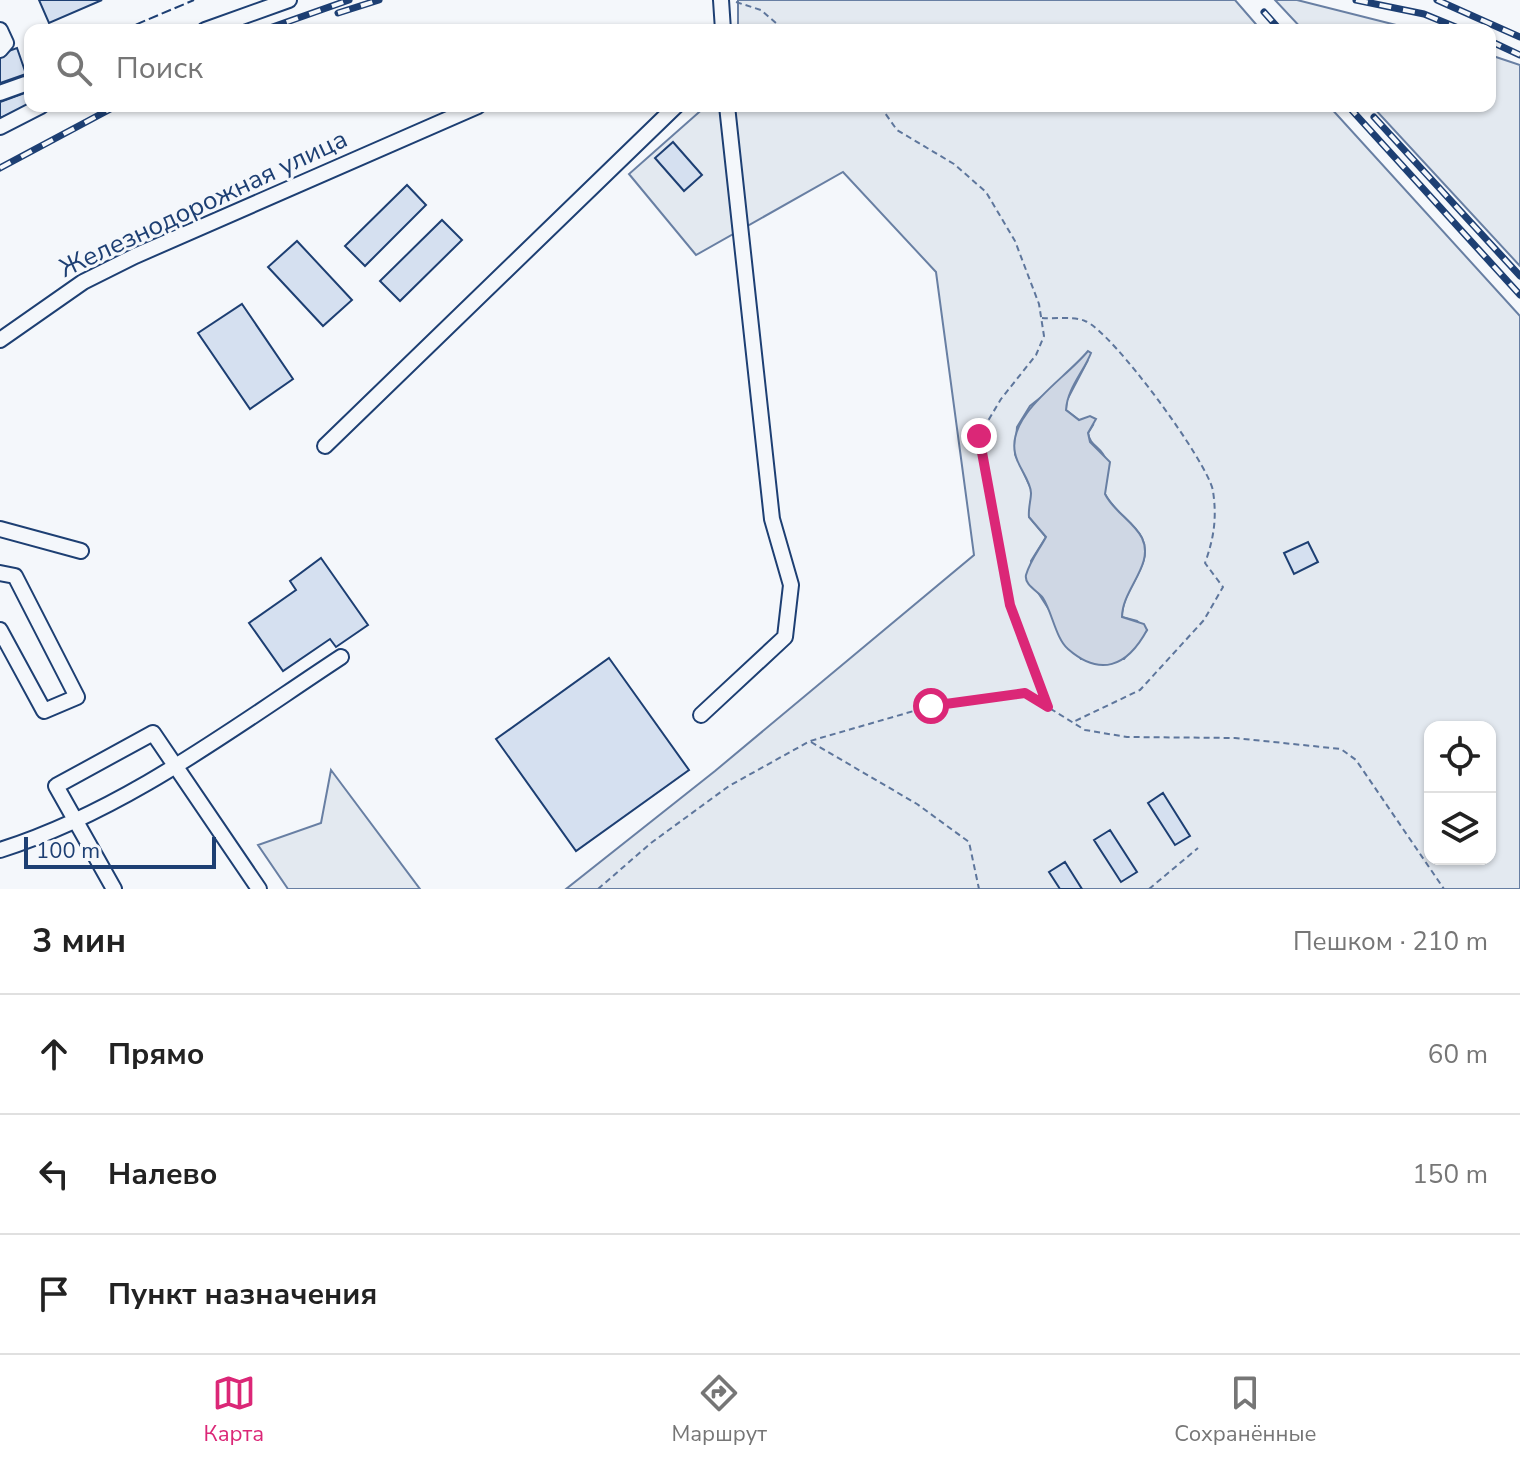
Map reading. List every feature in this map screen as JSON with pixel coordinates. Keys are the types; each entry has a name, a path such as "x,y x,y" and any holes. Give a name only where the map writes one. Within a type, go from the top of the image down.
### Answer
{"street":[{"path":"222,24 289,0"},
{"path":"721,0 723,24"},
{"path":"0,30 6,43 0,50"},
{"path":"0,93 24,84"},
{"path":"0,127 29,112"},
{"name":"Железнодорожная улица","path":"0,340 83,282 135,256 464,112"},
{"path":"325,446 670,112"},
{"path":"701,715 785,637 791,585 772,519 728,112"},
{"path":"0,529 81,551"},
{"path":"0,573 15,576 77,697 44,711 0,630"},
{"path":"0,850 34,839 175,766 341,657"},
{"path":"114,889 56,786 153,733 259,889"}],"path":[{"path":"731,0 761,10 777,24"},
{"path":"884,112 897,130 954,164 986,192 1015,241 1041,318 1044,336 1036,355 1001,399 979,436 1010,605 1048,707"},
{"path":"1041,318 1086,321 1114,346 1201,458 1213,489 1216,531 1205,563 1223,587 1204,620 1140,690 1071,723"},
{"path":"598,889 651,843 729,786 810,741 931,706 1025,693 1085,730 1127,737 1235,738 1341,749 1356,760 1444,889"},
{"path":"810,741 917,804 969,842 979,889"},
{"path":"1149,889 1198,848"}],"shaded area":[{"path":"738,0 1235,0 1256,24 738,24"},
{"path":"1275,0 1297,0 1392,24 1297,24"},
{"path":"1496,57 1520,65 1520,266 1378,112 1496,112"},
{"path":"699,112 1334,112 1520,316 1520,889 566,889 715,771 974,555 936,272 843,172 696,255 629,174","holes":["1088,360 1067,400 1066,410 1079,420 1093,425 1089,437 1107,464 1105,494 1138,532 1145,548 1141,567 1123,606 1122,617 1137,621 1147,630 1124,659 1081,659 1035,588 1031,561 1046,537 1029,517 1032,491 1015,454 1017,427 1030,406"]},
{"path":"1088,351 1091,353 1073,387 1066,410 1079,420 1090,416 1096,419 1088,433 1090,442 1110,462 1105,494 1138,532 1145,548 1122,617 1144,624 1147,630 1131,653 1122,660 1102,665 1080,658 1064,645 1043,598 1027,582 1026,575 1032,560 1046,537 1029,517 1030,488 1015,453 1015,439 1028,411"},
{"path":"331,770 420,889 288,889 258,845 321,823"}],"building":[{"path":"39,0 102,0 49,23"},
{"path":"17,48 24,75 0,83 0,54"},
{"path":"24,93 24,108 0,118 0,102"},
{"path":"673,142 702,175 684,191 655,158"},
{"path":"407,185 426,205 365,266 345,246"},
{"path":"442,220 462,240 400,301 380,281"},
{"path":"297,241 352,300 323,326 268,267"},
{"path":"242,304 293,379 250,409 198,333"},
{"path":"1308,542 1318,562 1294,574 1284,553"},
{"path":"321,558 368,625 336,647 330,639 283,671 249,623 296,590 290,581"},
{"path":"609,658 689,770 576,851 496,739"},
{"path":"1163,793 1190,836 1175,845 1148,803"},
{"path":"1110,830 1137,872 1121,882 1094,840"},
{"path":"1065,862 1082,889 1060,889 1049,872"}],"railway":[{"path":"281,24 349,0"},
{"path":"338,13 379,0"},
{"path":"1356,0 1424,14 1448,24"},
{"path":"1437,0 1491,24"},
{"path":"1264,12 1275,24"},
{"path":"1496,26 1520,37"},
{"path":"1496,44 1520,55"},
{"path":"0,168 105,112"},
{"path":"1353,112 1520,295"},
{"path":"1374,117 1520,276"}],"fence":[{"path":"137,24 194,0"}],"route":[{"path":"931,706 1025,693 1048,707 1010,605 979,436"}]}
